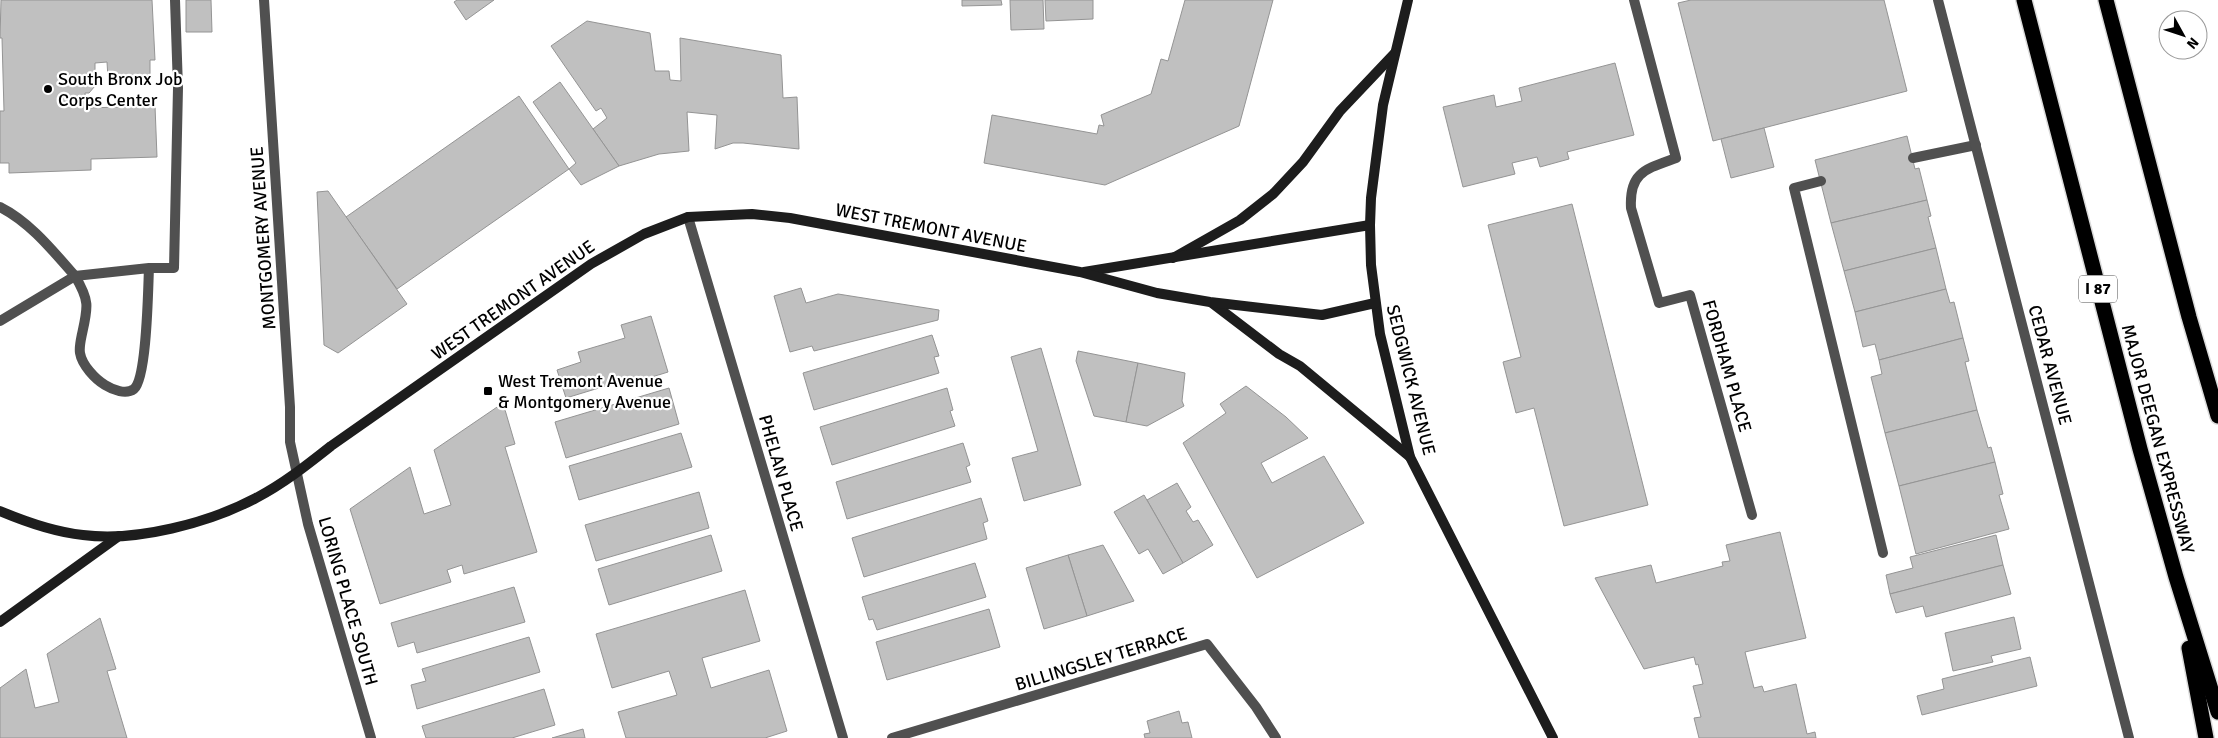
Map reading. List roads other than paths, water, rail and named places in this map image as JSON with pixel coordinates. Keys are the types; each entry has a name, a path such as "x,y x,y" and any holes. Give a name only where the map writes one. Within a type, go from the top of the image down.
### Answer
{"highway":[{"name":"MAJOR DEEGAN EXPRESSWAY","path":"2024,0 2108,329 2176,578 2218,712"},
{"path":"2106,0 2189,317 2218,416"},
{"path":"2176,578 2206,738"}],"main road":[{"name":"SEDGWICK AVENUE","path":"1408,0 1383,105 1375,160 1370,225 1375,303 1380,334 1410,457 1553,738"},
{"path":"1173,258 1240,220 1272,194 1303,162 1340,111 1395,53"},
{"name":"WEST TREMONT AVENUE","path":"0,511 47,528 84,536 119,536 185,524 220,513 256,498 296,473 331,446 591,264 644,234 688,217 752,214 790,218 1080,272 1157,293 1210,302 1322,315 1375,303"},
{"name":"WEST TREMONT AVENUE","path":"1080,272 1370,225"},
{"path":"1210,302 1279,354 1300,366 1410,457"},
{"path":"0,622 119,536"}],"street":[{"path":"0,320 75,276 149,268 174,268 178,88 175,0"},
{"name":"MONTGOMERY AVENUE","path":"264,0 290,407 290,442 296,473"},
{"name":"FORDHAM PLACE","path":"1634,0 1676,158 1642,173 1634,182 1631,194 1632,208 1659,302 1690,295 1752,515"},
{"name":"CEDAR AVENUE","path":"1938,0 2128,738"},
{"path":"1913,158 1976,145"},
{"path":"1821,182 1794,188 1883,554"},
{"path":"0,207 28,226 75,276 85,293 87,311 80,353 87,368 104,385 117,391 129,392 135,388 139,381 143,363 149,268"},
{"name":"PHELAN PLACE","path":"688,217 843,738"},
{"name":"LORING PLACE SOUTH","path":"296,473 308,524 371,738"},
{"name":"BILLINGSLEY TERRACE","path":"892,738 1207,644 1256,707 1276,738"}],"place":[{"name":"South Bronx Job Corps Center","path":"48,89"},
{"name":"West Tremont Avenue & Montgomery Avenue","path":"488,391"}]}
